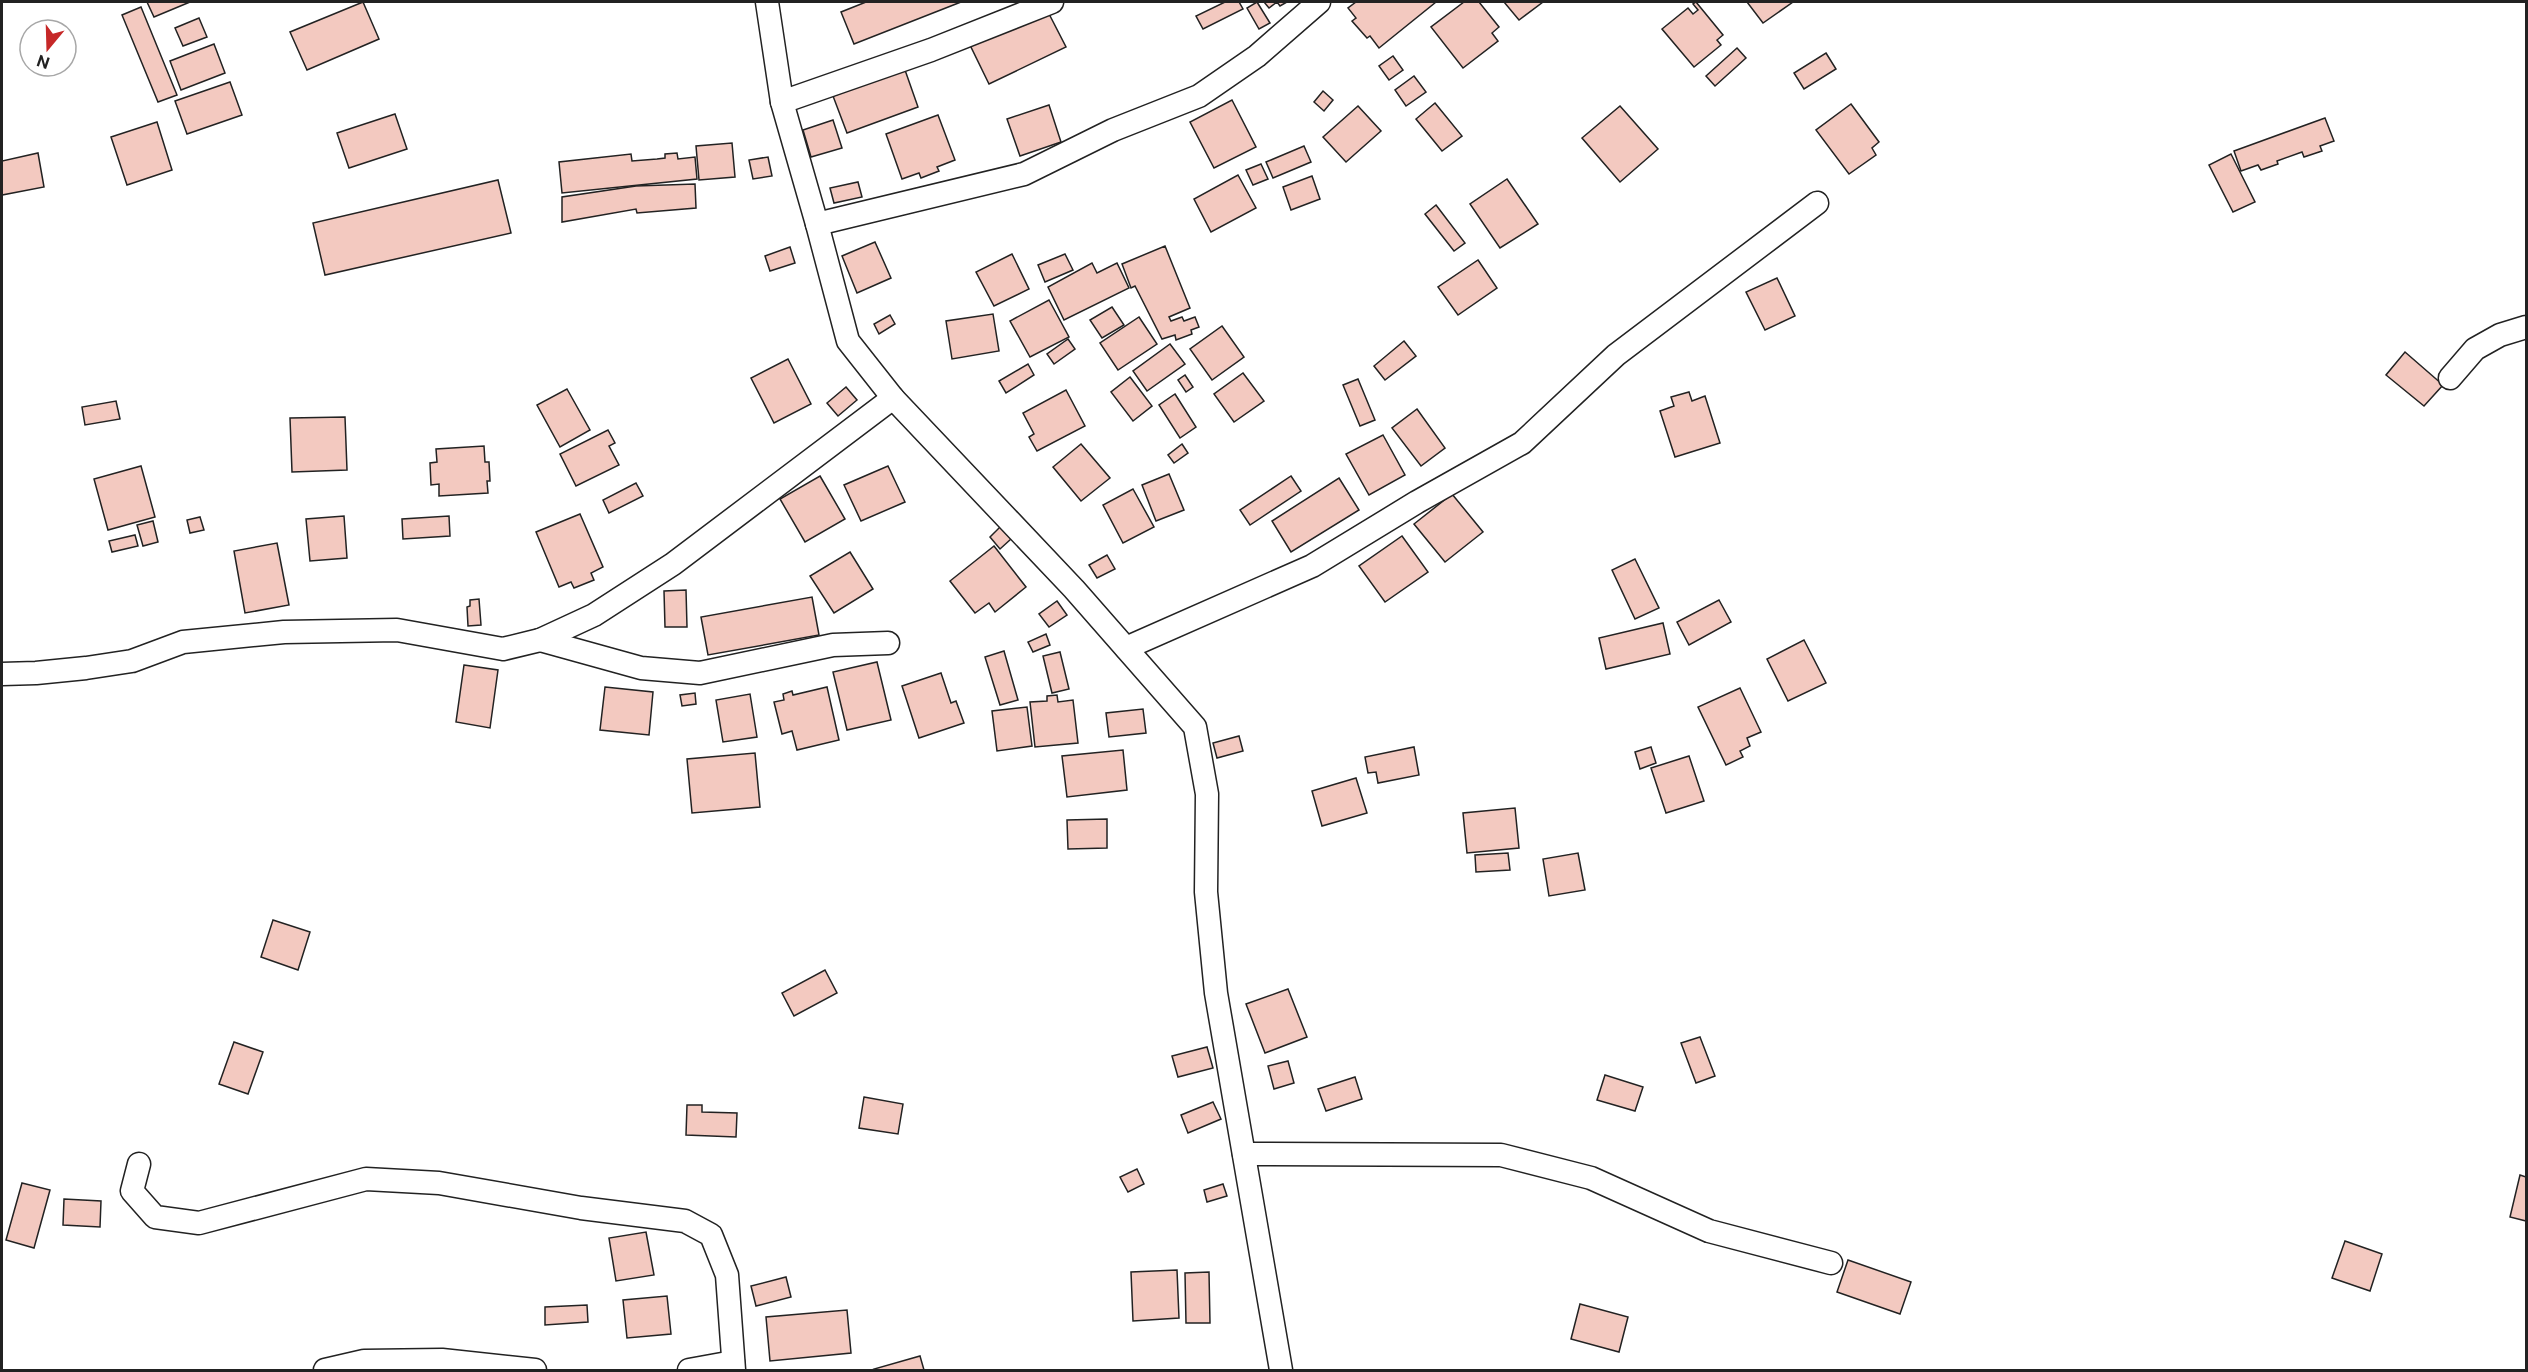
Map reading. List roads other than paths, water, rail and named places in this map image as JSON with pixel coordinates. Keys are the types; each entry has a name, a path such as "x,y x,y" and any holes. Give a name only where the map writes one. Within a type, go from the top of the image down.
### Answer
{"street":[{"path":"767,2 782,102 818,224 848,341 893,398 1074,589 1195,727 1207,794 1206,892 1216,993 1281,1371"},
{"path":"782,102 931,50 1052,2"},
{"path":"818,224 1024,174 1113,130 1199,96 1257,56 1319,2"},
{"path":"1126,648 1312,566 1417,502 1522,443 1616,355 1818,203"},
{"path":"2450,378 2475,349 2500,335 2526,327"},
{"path":"2,674 86,668 132,661 183,642 284,632 397,630 503,649 540,640 594,615 673,564 893,398"},
{"path":"540,640 640,668 700,674 833,645 888,643"},
{"path":"1244,1154 1501,1155 1591,1178 1709,1231 1831,1263"},
{"path":"139,1164 132,1191 155,1216 199,1223 366,1179 439,1183 581,1208 686,1221 711,1235 727,1275 734,1366 689,1371"},
{"path":"325,1371 364,1361 442,1360 535,1371"}]}
